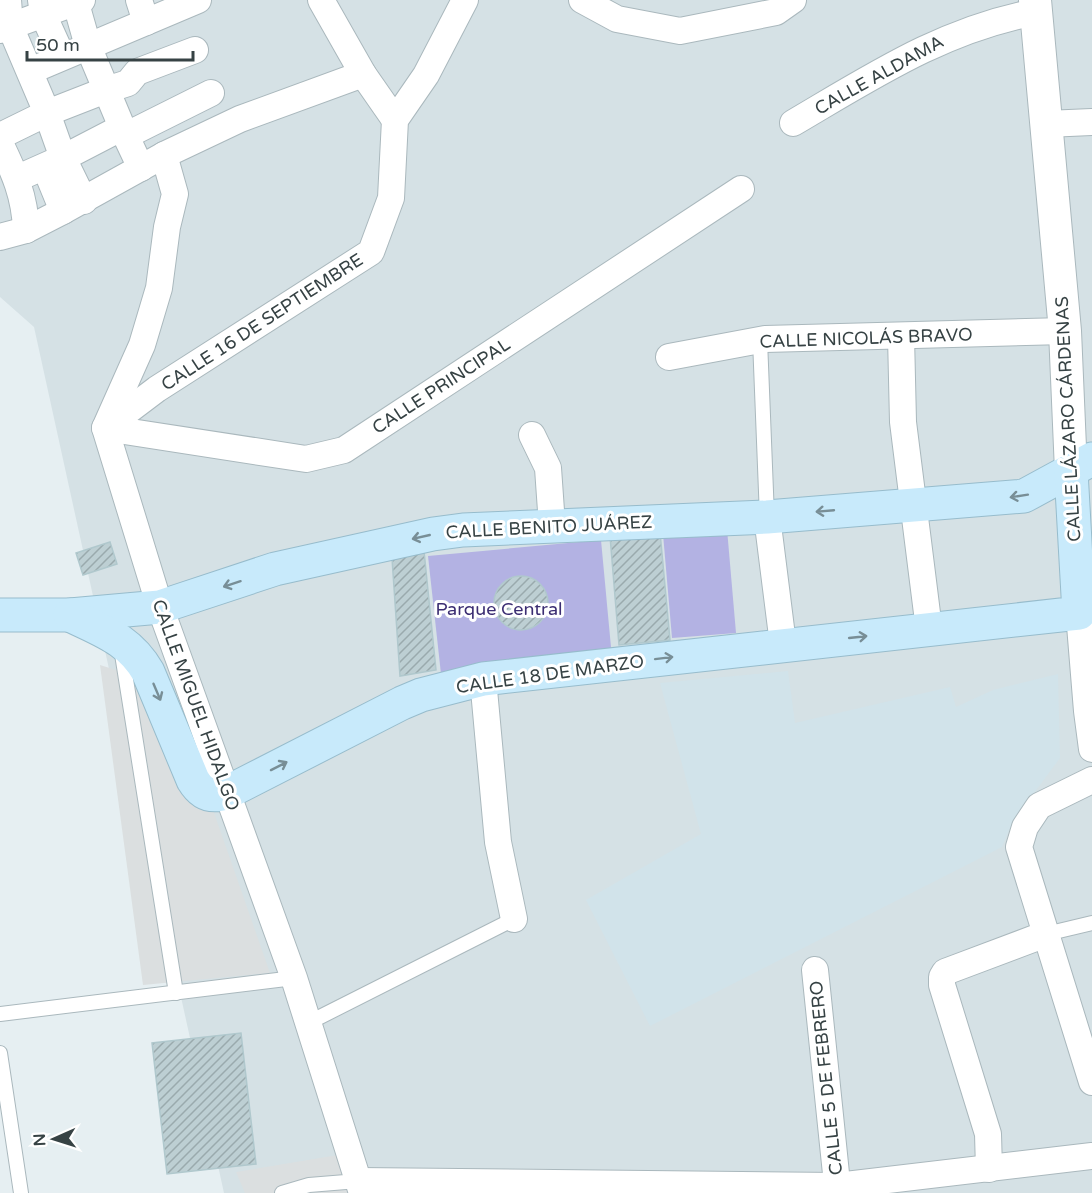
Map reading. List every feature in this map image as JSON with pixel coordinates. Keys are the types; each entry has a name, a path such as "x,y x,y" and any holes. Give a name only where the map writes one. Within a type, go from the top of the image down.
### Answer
{"main road":[{"name":"CALLE BENITO JUÁREZ","path":"0,615 70,615 160,607 275,569 433,534 463,530 767,516 1024,496 1082,465"},
{"name":"CALLE LÁZARO CÁRDENAS","path":"1079,613 1082,465"},
{"name":"CALLE 18 DE MARZO","path":"228,792 402,703 422,695 483,679 1079,613"},
{"path":"70,615 120,640 140,658 199,790 213,796 228,792"}],"street":[{"path":"8,0 5,28 30,71 47,113 54,162 74,206"},
{"path":"30,71 88,46 142,11 198,0"},
{"path":"321,0 363,74 395,120 426,75 465,0"},
{"path":"582,0 617,19 680,31 776,12 794,0"},
{"path":"5,28 42,7 78,1 88,46 141,168"},
{"name":"CALLE ALDAMA","path":"793,123 900,60 952,35 1036,6"},
{"name":"CALLE LÁZARO CÁRDENAS","path":"1036,6 1065,331 1082,465"},
{"path":"42,7 62,56"},
{"path":"0,136 47,113 128,83 137,72 195,50"},
{"path":"0,237 26,230 74,206 164,155 240,119 363,74"},
{"path":"18,178 117,130 131,133 211,93"},
{"name":"CALLE 16 DE SEPTIEMBRE","path":"105,428 157,389 371,252 391,198 395,120"},
{"path":"1046,124 1092,122"},
{"path":"0,143 18,178 26,216 26,230"},
{"path":"105,428 142,345 159,288 167,227 175,194 164,155"},
{"name":"CALLE PRINCIPAL","path":"105,428 306,459 344,450 741,189"},
{"name":"CALLE NICOLÁS BRAVO","path":"669,357 760,340 1065,331"},
{"path":"901,336 903,422 929,629"},
{"name":"CALLE MIGUEL HIDALGO","path":"105,428 160,607 294,978 351,1188"},
{"path":"532,435 548,468 552,525"},
{"path":"767,516 783,644"},
{"name":"CALLE LÁZARO CÁRDENAS","path":"1079,613 1087,656 1092,749"},
{"path":"483,679 498,842 514,919"},
{"path":"1092,780 1039,806 1025,827 1019,847 1092,1082"},
{"path":"989,1169 988,1134 942,985 942,977 945,972 1046,934"},
{"name":"CALLE 5 DE FEBRERO","path":"815,970 838,1190"},
{"path":"351,1188 838,1190 1092,1156"}],"lane":[{"path":"760,340 767,516"},
{"path":"120,640 176,993"},
{"path":"308,1023 514,919"},
{"path":"1046,934 1092,923"},
{"path":"0,1014 294,978"},
{"path":"0,1053 21,1193"},
{"path":"282,1193 309,1185 351,1188"}],"shaded area":[{"path":"0,0 1092,0 1092,1193 224,1193 34,327 0,297"},
{"path":"100,665 164,685 213,810 270,973 143,985"},
{"path":"788,671 795,723 950,687 956,707 993,690 1058,674 1060,758 1013,821 1002,847 650,1026 586,900 701,834 660,683"},
{"path":"338,1155 350,1193 245,1193 236,1172"}],"green space":[{"path":"727,529 736,633 672,638 663,534"},
{"name":"Parque Central","path":"601,540 612,658 441,674 428,556"}],"building":[{"path":"660,532 670,640 619,645 610,536"},
{"path":"110,542 117,564 83,575 76,553"},
{"path":"424,551 436,670 400,676 392,558"},
{"path":"521,576 531,578 540,584 546,593 548,603 546,613 540,622 531,628 521,630 511,628 502,622 496,613 494,603 496,593 502,584 511,578"},
{"path":"241,1033 256,1164 167,1174 152,1043"}]}
